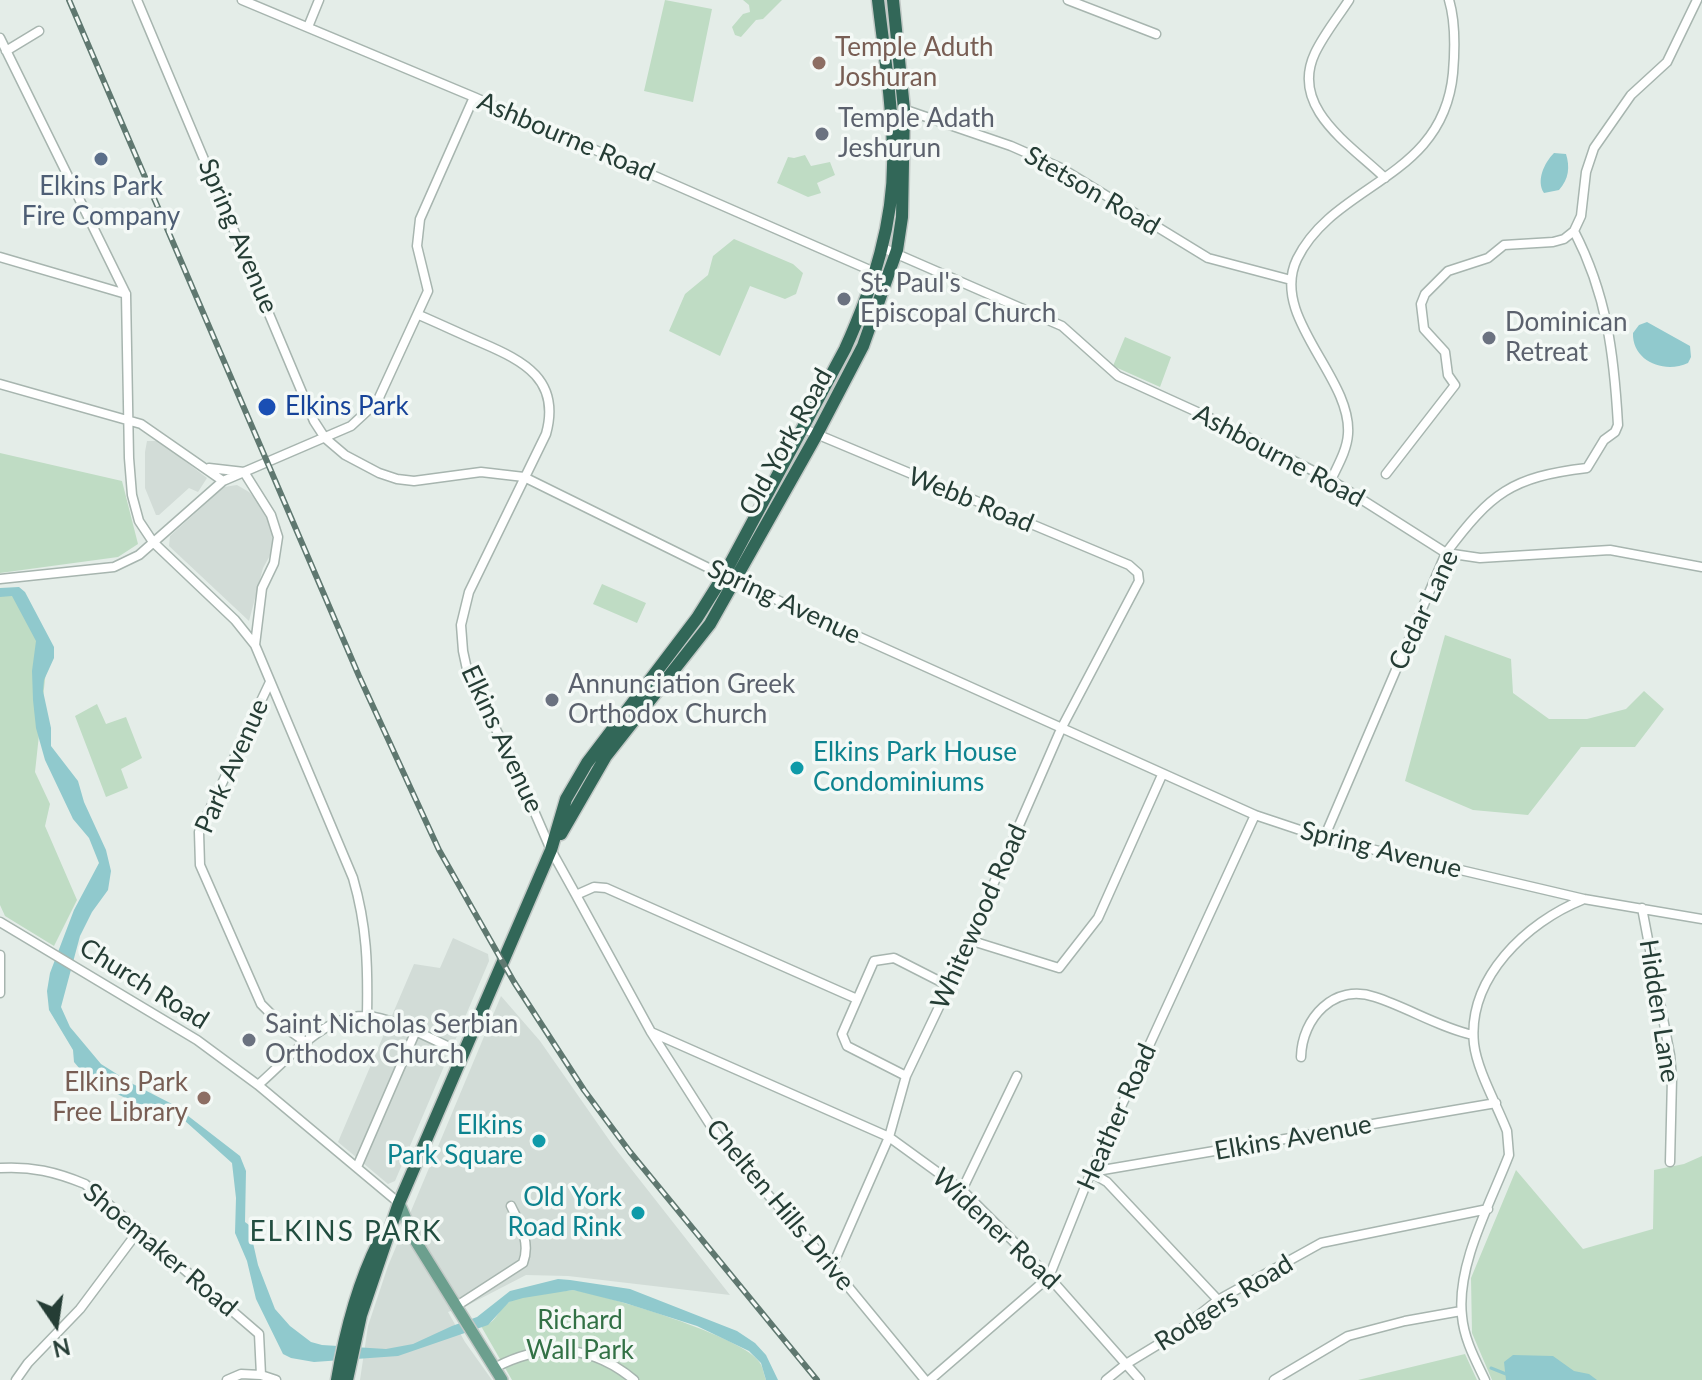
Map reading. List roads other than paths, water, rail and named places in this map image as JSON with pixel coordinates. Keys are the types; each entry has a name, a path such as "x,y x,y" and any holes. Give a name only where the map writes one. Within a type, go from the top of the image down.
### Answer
{"highway":[{"name":"Old York Road","path":"729,578 802,428 845,349 863,310 883,248 891,199 893,156 878,0"},
{"name":"Old York Road","path":"337,1380 345,1361 358,1288 376,1245 399,1203 551,850 566,799 587,763 729,578 816,436 863,346 896,253 905,186 904,109 893,0"},
{"name":"Old York Road","path":"345,1361 347,1380"}],"main road":[{"name":"Church Road","path":"399,1203 415,1240 502,1380"}],"street":[{"name":"Spring Avenue","path":"137,0 314,421 325,438 363,466 397,479 414,481 481,472 524,477 729,578 1255,815 1324,838 1584,899 1702,919"},
{"name":"Ashbourne Road","path":"242,0 474,97 888,278"},
{"path":"308,27 319,0"},
{"path":"1068,0 1156,34"},
{"path":"1349,0 1315,52 1309,68 1308,86 1312,104 1321,118 1385,178"},
{"path":"1331,480 1347,443 1347,415 1341,397 1302,324 1291,280 1297,259 1313,236 1419,150 1434,131 1452,86 1455,47 1449,0"},
{"path":"1386,474 1455,385 1448,375 1445,352 1424,329 1421,304 1430,286 1448,271 1488,258 1504,245 1553,242 1564,239 1574,231 1581,216 1590,157 1598,141 1637,87 1667,62 1697,0"},
{"path":"5,58 39,31"},
{"path":"0,38 5,58 126,294 132,495 139,521 153,542 235,620 255,645"},
{"path":"0,579 114,567 139,555 223,481 351,426 377,402 428,291 417,246 420,219 474,97"},
{"name":"Stetson Road","path":"890,106 1011,146 1061,168 1208,258 1291,280"},
{"name":"Cedar Lane","path":"1324,838 1446,553 1476,513 1496,496 1524,481 1587,468 1604,440 1615,432 1618,425 1614,352 1591,264 1574,231"},
{"name":"Ashbourne Road","path":"883,248 1062,326 1118,376 1206,416 1331,480 1446,553 1480,558 1610,550 1702,566"},
{"path":"0,257 126,294"},
{"name":"Elkins Avenue","path":"419,315 518,358 538,376 548,398 550,422 546,434 469,592 461,625 468,674 514,765 551,850 576,895"},
{"path":"0,384 141,424 223,481"},
{"name":"Webb Road","path":"802,428 1129,565 1138,573"},
{"path":"207,468 244,472"},
{"name":"Park Avenue","path":"244,472 271,515 278,537 278,551 262,588 255,645 270,682 199,832 198,848 200,865 261,1004 283,1026 307,1043"},
{"name":"Whitewood Road","path":"832,1267 889,1137 906,1076 949,986 1061,729 1137,588 1138,573"},
{"path":"270,682 353,878 363,913 368,948 367,1016"},
{"path":"969,940 1059,968 1098,918 1162,775"},
{"name":"Heather Road","path":"927,1380 1049,1277 1091,1172 1255,815"},
{"path":"576,895 594,887 606,888 857,999"},
{"name":"Chelten Hills Drive","path":"576,895 651,1032 732,1154 927,1380"},
{"path":"1485,1380 1466,1336 1461,1311 1466,1272 1509,1155 1507,1131 1475,1052 1473,1035 1484,991 1503,956 1516,941 1544,920 1584,899"},
{"name":"Hidden Lane","path":"1642,908 1670,1055 1670,1162"},
{"name":"Church Road","path":"0,922 197,1040 258,1085 399,1203"},
{"path":"0,955 0,993"},
{"path":"906,1076 847,1046 842,1034 874,961 894,958 949,986"},
{"path":"1301,1057 1304,1038 1316,1013 1329,1002 1348,995 1374,996 1445,1028 1473,1035"},
{"path":"258,1085 331,1025 349,1017 382,1019 464,1054"},
{"name":"Widener Road","path":"651,1032 889,1137 962,1190 1049,1277 1140,1380"},
{"path":"357,1167 415,1033"},
{"path":"962,1190 1017,1076"},
{"name":"Elkins Avenue","path":"1091,1172 1496,1103"},
{"name":"Shoemaker Road","path":"0,1168 26,1167 56,1173 85,1184 259,1334 261,1375"},
{"path":"1091,1172 1107,1182 1218,1300"},
{"path":"458,1310 523,1263 527,1254 525,1237 511,1206"},
{"name":"Rodgers Road","path":"1106,1380 1172,1336 1218,1300 1321,1243 1488,1209"},
{"path":"16,1380 28,1363 80,1309 139,1230"},
{"path":"1274,1380 1334,1343 1361,1331 1461,1311"},
{"path":"496,1367 518,1356 543,1350 568,1350 614,1365 634,1380"},
{"path":"227,1380 241,1374 276,1380"}],"water":[{"path":"1554,153 1566,154 1567,177 1559,190 1544,193 1542,172"},
{"path":"1647,322 1690,346 1688,363 1660,366 1644,358 1634,343 1633,333 1639,325"},
{"path":"19,587 25,592 54,647 54,658 44,680 43,691 51,728 51,746 78,781 106,850 111,871 108,890 80,936 61,1007 70,1027 101,1064 174,1105 240,1156 246,1171 245,1222 249,1225 258,1265 275,1309 290,1326 311,1342 322,1345 386,1349 413,1344 477,1317 510,1291 558,1279 570,1280 630,1289 737,1331 766,1355 778,1380 766,1380 761,1363 749,1351 697,1326 573,1290 509,1302 488,1325 398,1356 314,1362 283,1354 256,1299 247,1261 235,1233 236,1198 232,1163 175,1112 161,1105 138,1104 90,1081 74,1062 73,1050 49,1010 47,991 50,973 74,910 99,863 89,838 73,819 45,760 36,728 33,700 32,671 36,641 12,596 0,597 0,588"},
{"path":"1513,1355 1553,1356 1574,1371 1589,1374 1597,1380 1506,1380 1504,1362"}],"waterway":[{"path":"1491,1368 1506,1374"}],"railway":[{"path":"69,0 359,676 439,850 514,982 584,1090 630,1152 817,1380"}],"place":[{"name":"Temple Aduth Joshuran","path":"819,63"},
{"name":"Temple Adath Jeshurun","path":"822,134"},
{"name":"Elkins Park Fire Company","path":"101,159"},
{"name":"St. Paul's Episcopal Church","path":"844,299"},
{"name":"Dominican Retreat","path":"1489,338"},
{"name":"Elkins Park","path":"267,407"},
{"name":"Annunciation Greek Orthodox Church","path":"552,700"},
{"name":"Elkins Park House Condominiums","path":"797,768"},
{"name":"Saint Nicholas Serbian Orthodox Church","path":"249,1040"},
{"name":"Elkins Park Free Library","path":"204,1098"},
{"name":"Elkins Park Square","path":"539,1141"},
{"name":"Old York Road Rink","path":"638,1213"}],"district":[{"name":"ELKINS PARK","path":"346,1232"}],"park label":[{"name":"Richard Wall Park","path":"580,1336"}]}
